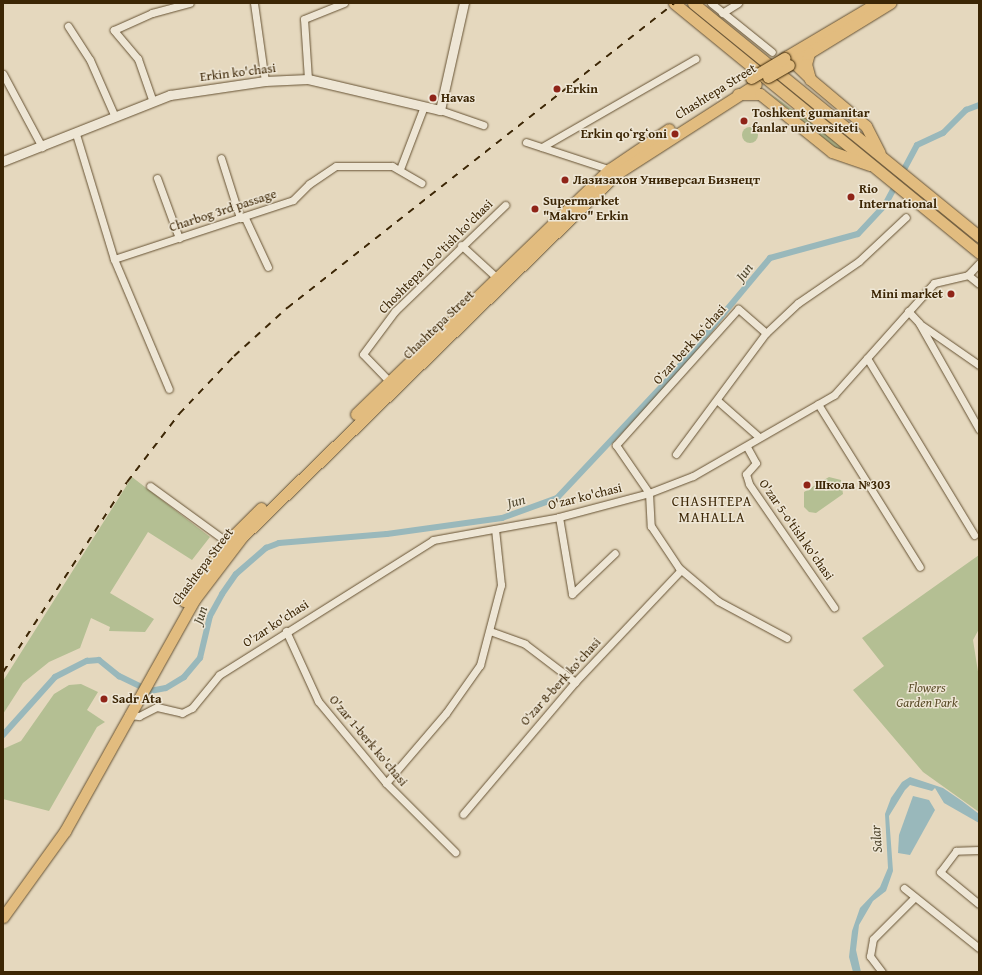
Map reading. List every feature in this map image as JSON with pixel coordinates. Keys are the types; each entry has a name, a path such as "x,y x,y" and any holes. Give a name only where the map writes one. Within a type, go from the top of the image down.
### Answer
{"main road":[{"path":"440,110 464,3"},
{"path":"674,3 978,252"},
{"path":"693,3 979,236"},
{"name":"Chashtepa Street","path":"151,667 194,600 242,537 496,278 613,172 877,3"},
{"name":"Chashtepa Street","path":"788,60 809,53 890,3"},
{"path":"809,53 806,64 810,79"},
{"path":"788,60 866,126 881,155"},
{"name":"Erkin ko'chasi","path":"3,161 76,134 170,95 265,81 308,79 440,110"},
{"name":"Chashtepa Street","path":"100,760 130,708 194,585 227,542 388,380 426,351 613,172 738,94 753,81"},
{"path":"738,94 760,94 832,152 873,165"},
{"path":"3,905 51,839 100,760"},
{"path":"3,917 65,832 100,760"}],"street":[{"path":"153,102 138,59 114,30 152,13 186,3"},
{"path":"254,3 265,81"},
{"path":"308,79 304,19 344,3"},
{"path":"710,3 772,52"},
{"path":"722,13 738,3"},
{"path":"68,26 90,60 115,117"},
{"path":"542,146 695,59"},
{"path":"3,74 42,147"},
{"path":"400,169 424,106"},
{"name":"Erkin ko'chasi","path":"440,110 483,125"},
{"path":"76,134 114,259 169,389"},
{"path":"526,142 542,146 613,172"},
{"path":"221,158 240,218 245,218 268,267"},
{"name":"Chаrbog 3rd passage","path":"114,259 245,218 293,200 309,184 336,166 378,164 400,169 422,183"},
{"path":"157,178 179,238"},
{"name":"Choshtepa 10-o'tish ko'chasi","path":"388,380 363,354 395,311 505,205"},
{"path":"676,454 718,402 766,333 798,303 859,261 906,217"},
{"path":"462,245 496,278"},
{"path":"979,263 968,276 979,284"},
{"name":"O'zar ko'chasi","path":"130,708 139,716 157,707 182,714 192,708 219,675 286,631 433,540 560,517 649,493 693,476 834,395 934,283 968,276"},
{"name":"Oʻzar berk koʻchasi","path":"649,493 616,445 738,309 766,333"},
{"path":"908,311 918,323 979,429"},
{"path":"918,323 979,366"},
{"path":"867,358 974,535"},
{"path":"718,402 759,437"},
{"path":"818,404 920,566"},
{"name":"O'zar 5-o'tish ko'chasi","path":"746,446 756,463 746,474 748,484 834,607"},
{"path":"150,486 227,542"},
{"path":"649,493 651,526 681,570 718,601 787,638"},
{"path":"560,517 572,594 615,553"},
{"path":"386,783 446,713 480,665 501,585 495,529"},
{"name":"Oʻzar 8-berk koʻchasi","path":"463,814 575,682 681,570"},
{"name":"O'zar 1-berk ko'chasi","path":"286,631 318,701 386,783 455,852"},
{"path":"490,631 525,644 575,682"},
{"path":"979,850 956,851 940,872 979,904"},
{"path":"904,888 979,948"},
{"path":"882,972 870,956 873,939 915,897"}],"green space":[{"path":"768,92 823,131 853,156 834,147"},
{"path":"750,127 757,132 758,135 753,142 750,143 743,138 742,135 747,128"},
{"path":"132,477 210,537 192,560 148,532 110,593 154,619 145,632 109,631 110,627 91,618 80,648 49,662 23,683 3,714 3,681"},
{"path":"829,477 841,480 843,494 816,513 809,512 804,507 804,492"},
{"name":"Flowers Garden Park","path":"979,555 979,629 973,640 979,678 979,812 923,772 853,690 884,666 862,638"},
{"path":"81,684 98,692 87,710 105,722 97,727 49,811 3,799 3,749 21,741 54,694 69,685"}],"water":[{"name":"Salar","path":"910,777 943,788 979,814 979,823 944,803 935,788 932,791 910,785 905,790 889,816 893,871 886,891 873,901 859,925 856,950 861,972 853,972 849,957 852,931 860,908 880,887 888,868 885,814 891,798 902,782"},
{"path":"913,796 929,800 935,810 910,855 898,853 899,835"}],"waterway":[{"name":"Jun","path":"3,735 55,677 87,661 99,660 119,676 150,691 166,688 184,677 200,658 210,616 222,594 236,574 266,548 279,543 387,534 502,518 557,498 668,380 770,258 858,234 885,205 917,145 943,133 966,110 979,105"}],"railway":[{"path":"3,672 127,482 179,414 234,356 287,308 674,3"}],"place":[{"name":"Erkin","path":"557,89"},
{"name":"Havas","path":"433,98"},
{"name":"Toshkent gumanitar fanlar universiteti","path":"744,121"},
{"name":"Erkin qoʻrgʻoni","path":"675,134"},
{"name":"Лазизахон Универсал Бизнецт","path":"565,180"},
{"name":"Rio International","path":"851,197"},
{"name":"Supermarket \"Makro\" Erkin","path":"535,209"},
{"name":"Mini market","path":"951,294"},
{"name":"Школа №303","path":"807,485"},
{"name":"Sadr Ata","path":"104,699"}],"district":[{"name":"CHASHTEPA MAHALLA","path":"712,510"}]}
